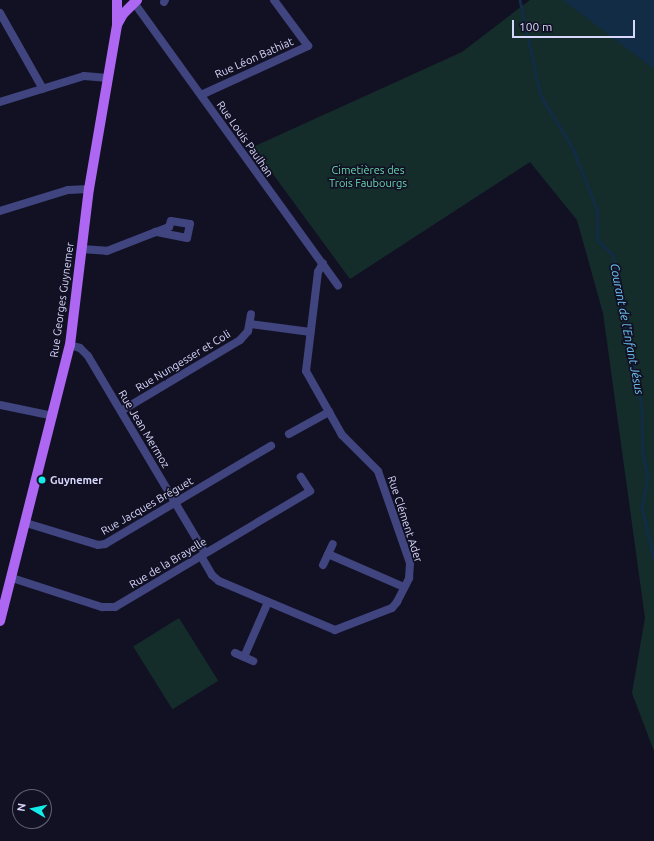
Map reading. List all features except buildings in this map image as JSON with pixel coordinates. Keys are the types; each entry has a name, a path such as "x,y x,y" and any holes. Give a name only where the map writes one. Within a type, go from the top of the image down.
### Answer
{"main road":[{"path":"117,0 121,6 134,4"},
{"name":"Rue Georges Guynemer","path":"0,621 2,605 12,578 70,345 89,189 117,25 117,0"},
{"name":"Rue Georges Guynemer","path":"117,25 134,4"}],"street":[{"name":"Rue Léon Bathiat","path":"201,95 308,46 274,0"},
{"name":"Rue Louis Paulhan","path":"134,4 201,95 290,222 323,263 338,285"},
{"path":"0,13 43,89"},
{"path":"0,102 84,76 108,78"},
{"path":"0,210 68,190 89,189"},
{"path":"81,249 107,251 156,232"},
{"name":"Rue Clément Ader","path":"203,554 216,578 326,628 339,630 392,608 404,587 410,572 410,563 378,471 345,438 306,371 318,272 323,263"},
{"path":"251,314 250,324 310,332"},
{"name":"Rue Nungesser et Coli","path":"121,411 240,340 250,324"},
{"name":"Rue Jean Mermoz","path":"70,345 80,348 88,356 176,503 203,554"},
{"path":"0,405 53,416"},
{"path":"289,434 329,412"},
{"name":"Rue Jacques Bréguet","path":"26,523 102,545 271,446"},
{"name":"Rue de la Brayelle","path":"12,578 102,607 111,608 310,491 301,477"},
{"path":"323,565 333,544"},
{"path":"328,554 404,587"},
{"path":"244,656 268,602"},
{"path":"235,653 252,661"}],"green space":[{"name":"Cimetières des Trois Faubourgs","path":"530,0 642,0 654,9 654,751 632,693 645,618 603,313 577,220 530,162 350,279 253,147 462,52"},
{"path":"179,618 218,681 172,709 133,647"}],"water":[{"path":"563,0 654,0 654,69 601,29"}],"waterway":[{"name":"Courant de l'Enfant Jésus","path":"520,0 541,96 573,148 597,209 598,240 613,255 642,407 643,453 648,479 642,507 654,558"}],"place":[{"name":"Guynemer","path":"42,480"}]}
